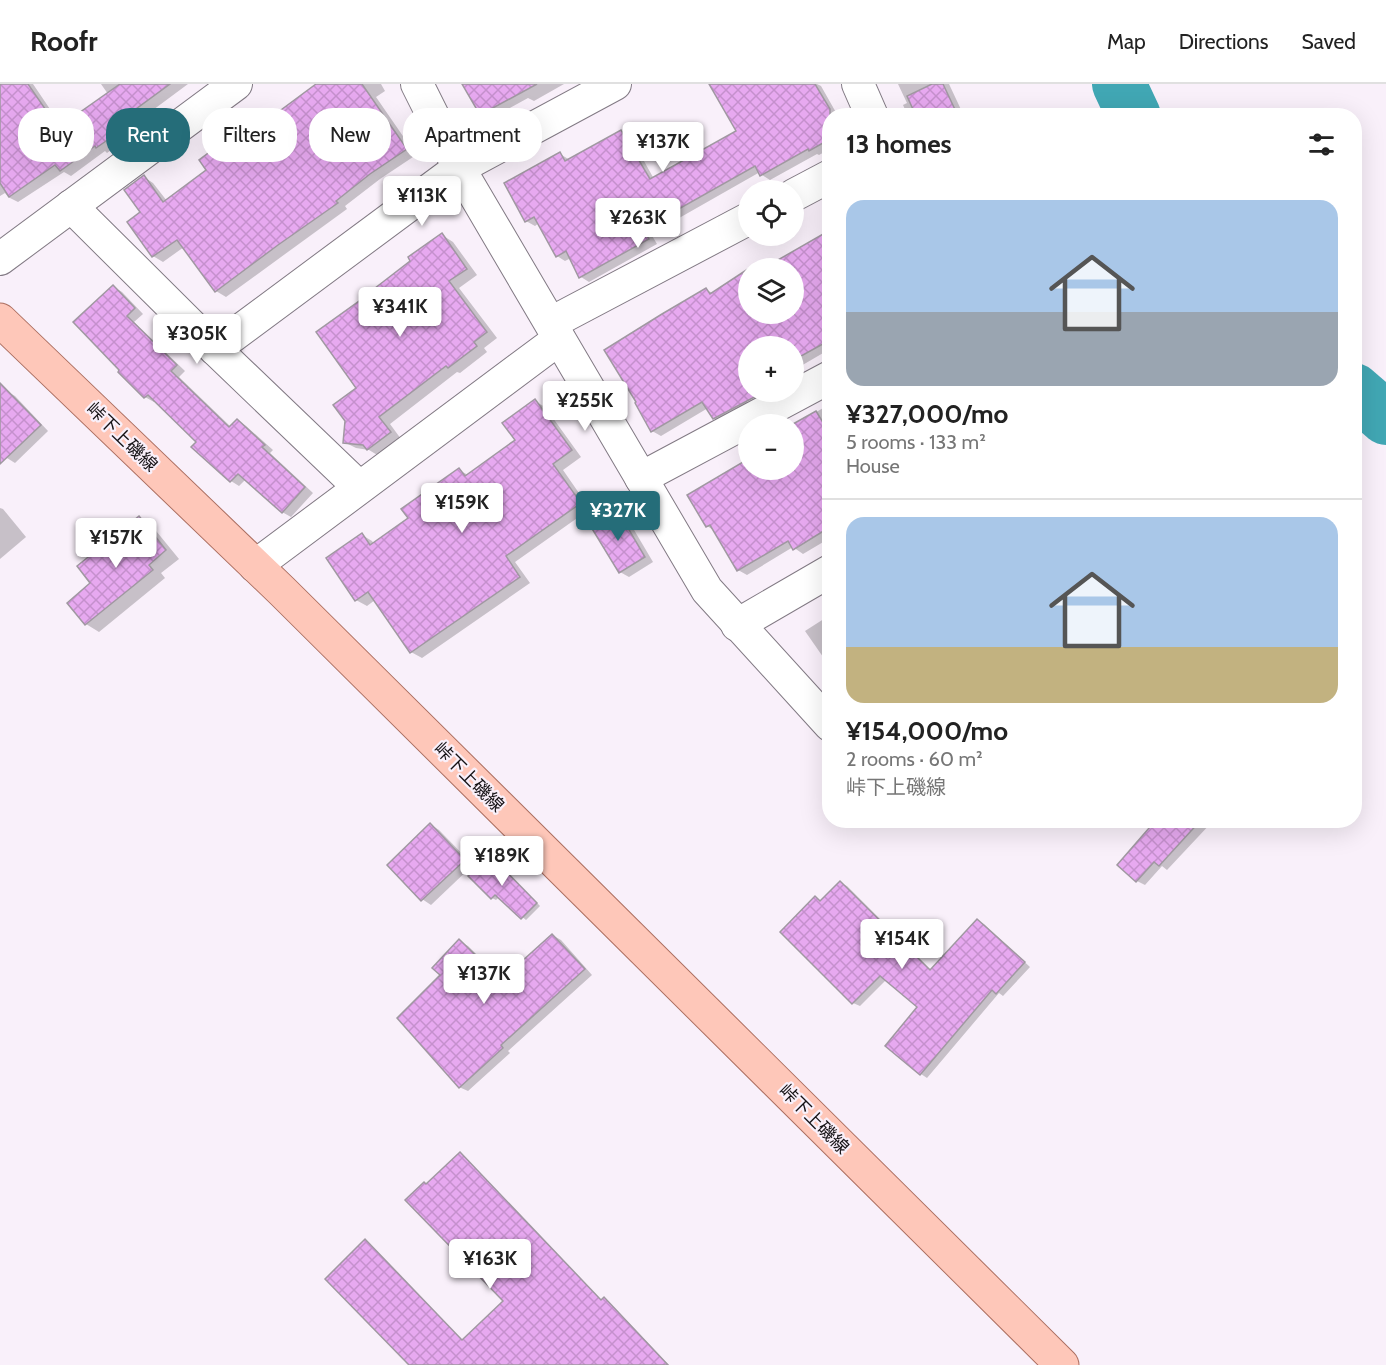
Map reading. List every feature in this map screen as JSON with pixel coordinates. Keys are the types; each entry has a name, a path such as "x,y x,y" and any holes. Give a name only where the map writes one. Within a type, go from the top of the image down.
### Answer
{"main road":[{"name":"峠下上磯線","path":"0,320 282,591 1062,1365"}],"street":[{"path":"0,259 236,84"},
{"path":"417,84 459,168 707,590 737,625 822,711"},
{"path":"215,349 459,168 615,84"},
{"path":"858,84 868,108"},
{"path":"804,190 822,180"},
{"path":"71,206 359,487"},
{"path":"255,566 359,487 555,331 738,225"},
{"path":"641,478 822,381"},
{"path":"737,625 822,576"}],"building":[{"path":"0,84 28,84 44,108 18,108 18,162 73,162 60,171 55,165 9,197 0,183"},
{"path":"120,84 170,84 137,108 106,108 106,141 96,148 94,108 86,108"},
{"path":"316,84 362,84 379,108 309,108 309,162 388,162 336,201 338,203 215,292 177,240 152,257 127,222 140,212 124,190 144,175 163,202 206,170 199,160 202,158 202,162 297,162 297,108 284,108"},
{"path":"462,84 537,84 493,108 476,108"},
{"path":"709,84 815,84 829,108 822,108 822,144 760,176 755,166 643,229 649,239 579,278 566,251 556,257 534,217 525,222 504,183 560,152 565,161 621,130 650,179 736,131"},
{"path":"932,84 943,84 954,108 912,108 907,96"},
{"path":"391,126 403,143 403,152 391,160"},
{"path":"442,233 467,269 449,281 487,332 474,342 477,346 448,368 446,366 379,417 391,432 367,450 363,445 343,443 345,421 333,405 356,388 316,332 366,296 410,261 408,257"},
{"path":"822,235 822,344 804,354 804,336 738,336 738,402 745,402 713,419 702,402 651,432 636,402 604,350 706,288 710,294 738,276 738,324 804,324 804,258 781,258"},
{"path":"113,285 135,308 127,316 177,365 171,371 229,427 237,419 265,445 262,447 305,487 282,513 238,474 230,482 191,447 196,442 148,395 144,398 73,322"},
{"path":"0,383 41,425 0,464"},
{"path":"535,399 572,450 553,464 581,503 506,556 520,577 410,653 368,592 355,601 326,558 362,533 370,545 408,518 401,509 459,468 465,476 515,440 502,423"},
{"path":"816,411 822,421 822,532 793,550 788,541 737,571 710,525 706,527 687,495 738,465 738,480 804,480 804,418"},
{"path":"618,511 645,557 619,573 591,527"},
{"path":"139,516 166,550 149,565 153,570 85,625 67,603 90,583 77,566"},
{"path":"430,823 465,860 421,901 387,865"},
{"path":"1149,828 1194,828 1159,866 1154,862 1136,882 1117,865"},
{"path":"490,855 537,903 521,919 495,895 491,899 468,876"},
{"path":"840,881 930,970 977,919 1025,962 996,994 992,990 920,1075 885,1046 917,1007 880,976 852,1004 780,932 815,896 820,901"},
{"path":"552,934 585,969 501,1045 503,1048 459,1088 397,1018 440,975 432,968 459,939 501,980"},
{"path":"460,1152 601,1300 604,1297 668,1365 409,1365 325,1279 365,1239 462,1340 503,1301 405,1200"}],"waterway":[{"path":"1119,84 1130,108"},
{"path":"1362,397 1386,418"}]}
